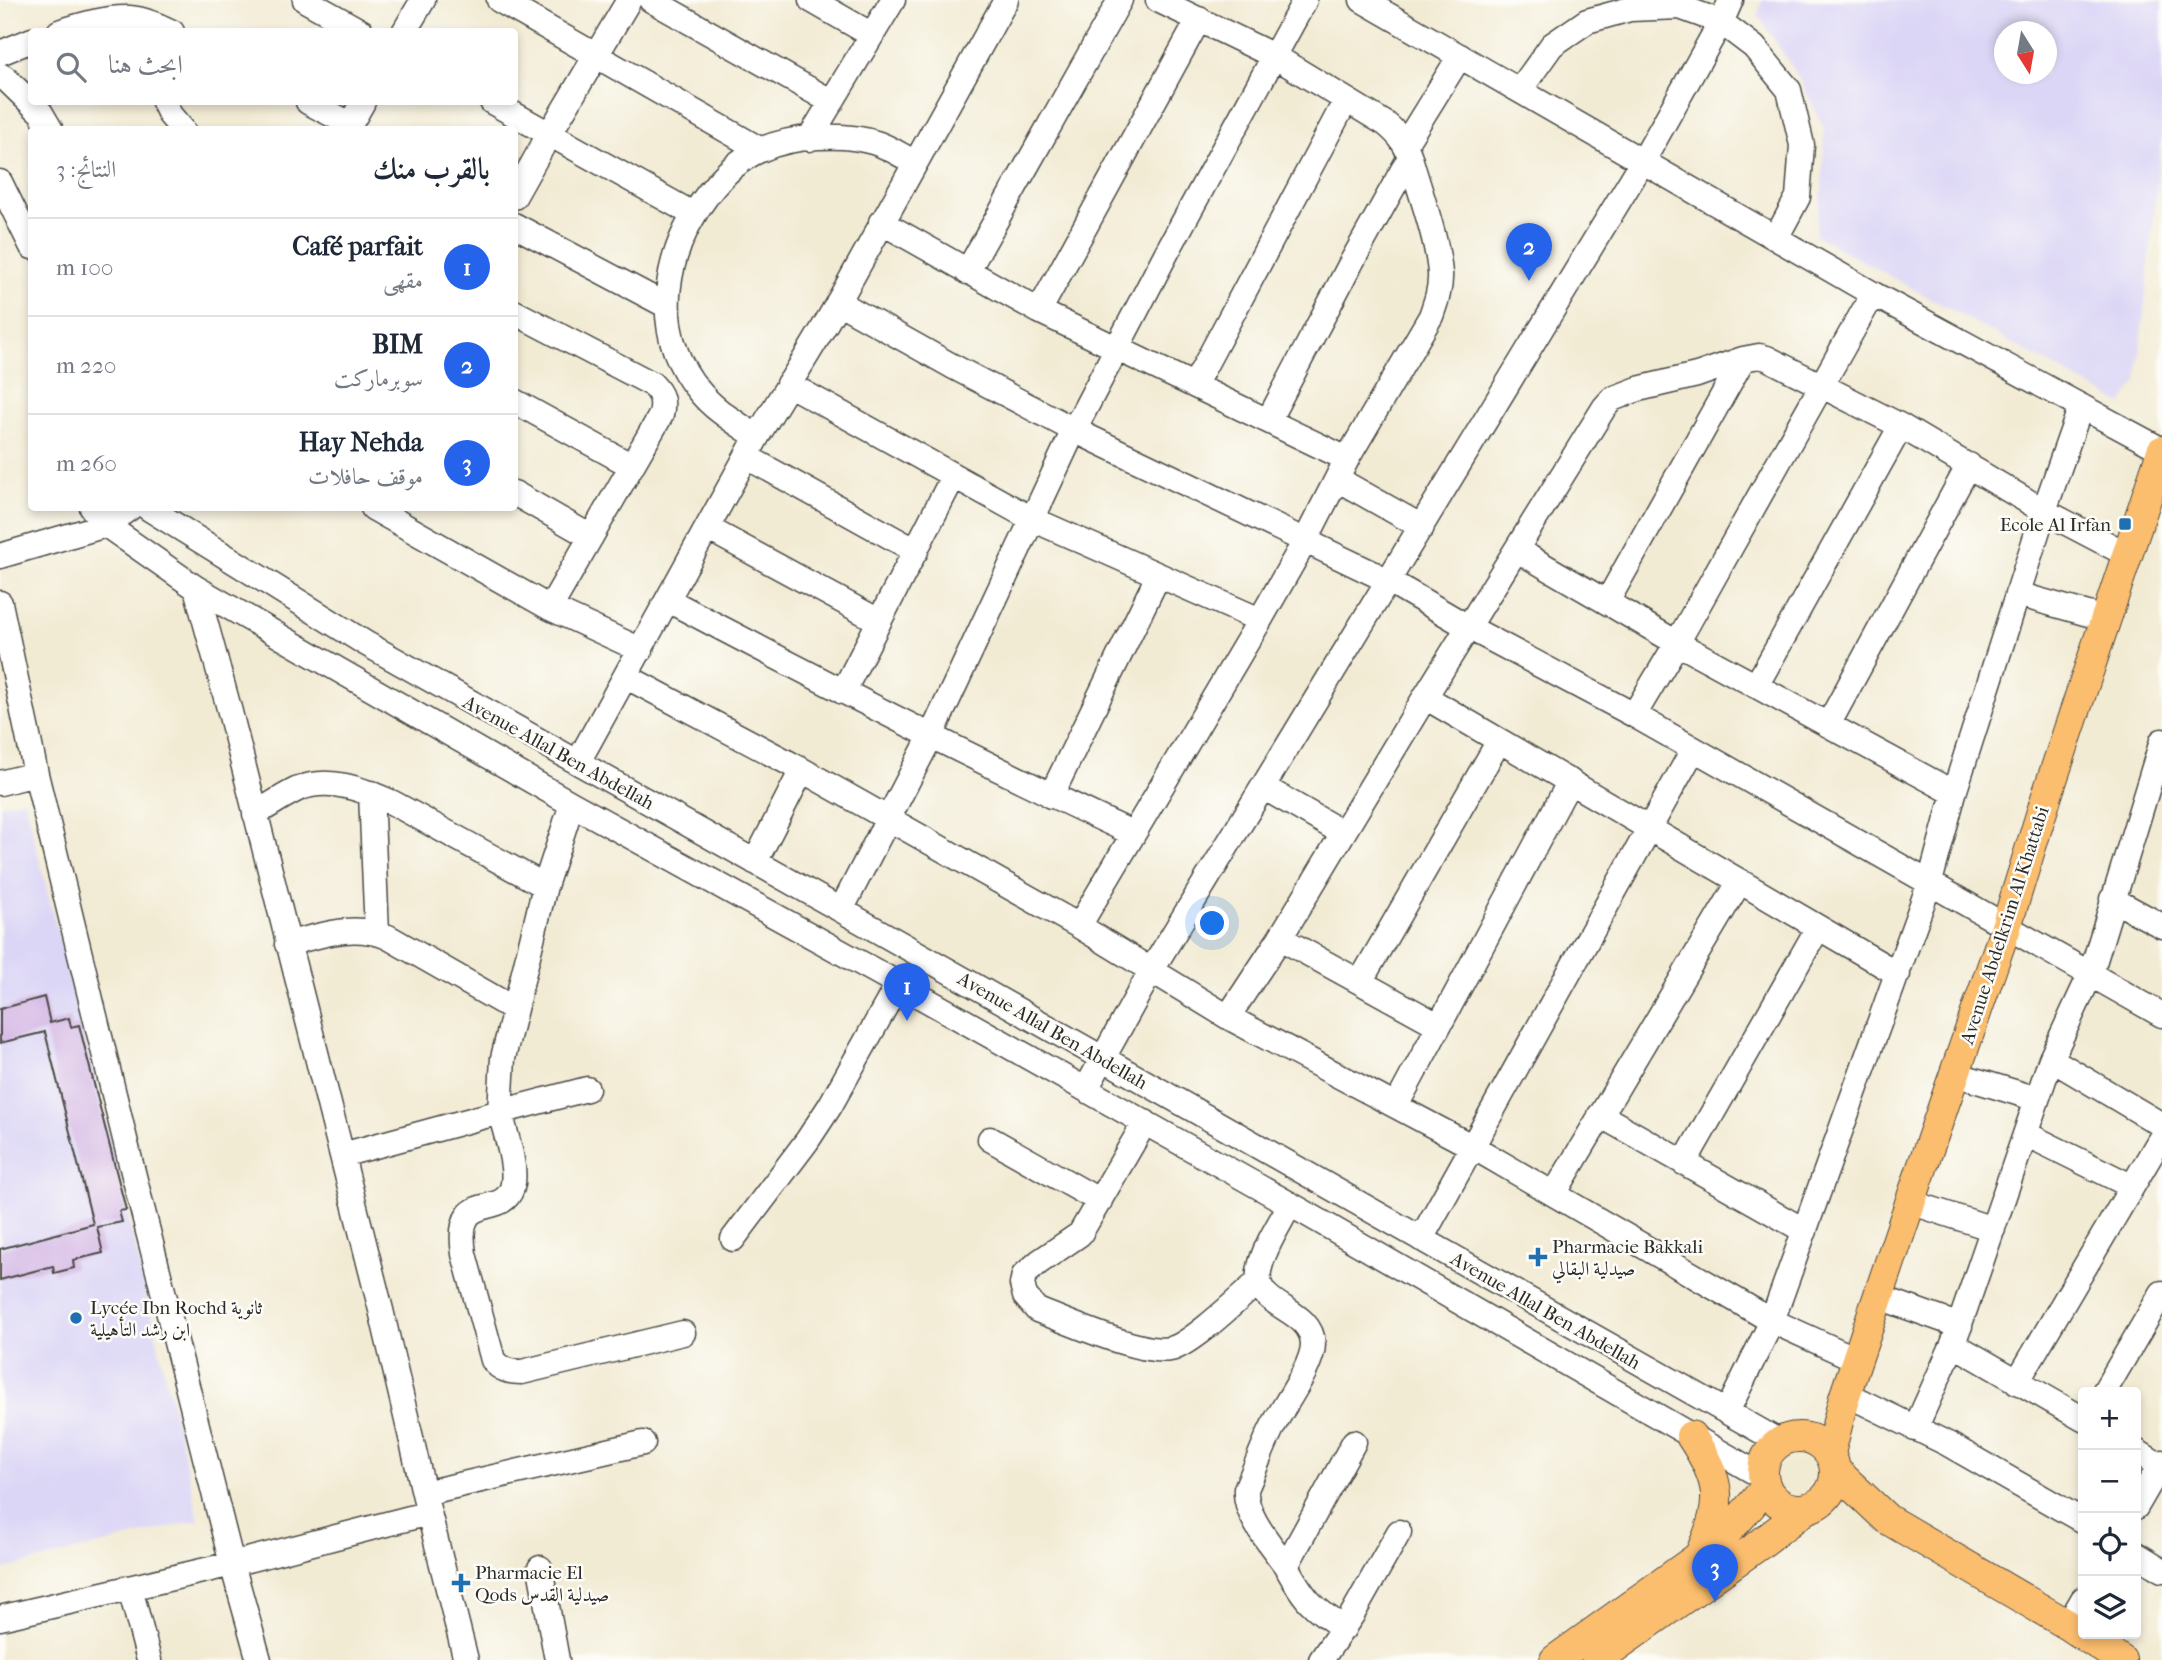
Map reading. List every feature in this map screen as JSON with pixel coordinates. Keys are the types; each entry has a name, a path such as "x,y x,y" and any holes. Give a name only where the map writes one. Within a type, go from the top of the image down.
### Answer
{"main road":[{"name":"Avenue Abdelkrim Al Khattabi","path":"1833,1462 1845,1396 2006,927 2048,792 2162,451"},
{"path":"1555,1660 1720,1540 1741,1518 1764,1482 1764,1463 1769,1451 1845,1396"},
{"path":"1691,1436 1711,1470 1717,1495 1712,1529 1697,1559"},
{"path":"1788,1439 1810,1438 1821,1444 1833,1462 1887,1519 2068,1625 2121,1660"},
{"path":"1597,1660 1814,1505 1832,1488 1833,1462"},
{"path":"1764,1482 1778,1503 1787,1507 1814,1505 1887,1519"}],"street":[{"path":"305,0 355,28"},
{"path":"406,28 423,0"},
{"path":"499,0 532,8 596,57 761,150"},
{"path":"518,190 629,0"},
{"path":"651,0 832,102"},
{"path":"811,0 872,35"},
{"path":"810,139 893,0"},
{"path":"578,762 752,447 838,302 1006,0"},
{"path":"967,272 1120,0"},
{"path":"1079,926 1260,620 1342,469 1431,316 1438,296 1440,275 1408,150 1386,124 1274,56 1158,0"},
{"path":"841,910 931,736 1074,430 1305,0"},
{"path":"1362,0 1873,294 2162,451"},
{"path":"1520,90 1552,45 1587,21 1630,9 1680,7 1726,11 1789,90 1802,145 1798,197 1776,238"},
{"path":"1086,1089 1151,971 1643,162 1726,11"},
{"path":"74,28 103,20 131,18 158,28"},
{"path":"1039,312 1199,19"},
{"path":"0,53 28,42"},
{"path":"1268,421 1408,150 1461,56"},
{"path":"0,75 28,100"},
{"path":"1195,384 1346,100"},
{"path":"33,105 49,126"},
{"path":"165,105 180,126"},
{"path":"313,105 347,126"},
{"path":"350,126 361,105"},
{"path":"498,105 693,214"},
{"path":"914,162 876,143 843,137 810,139 761,150 735,165 693,214 680,241 671,270 667,306 669,330 683,368 698,390 752,447 916,551"},
{"path":"0,183 28,239"},
{"path":"881,222 1039,312 1268,421 1342,469 1422,527"},
{"path":"518,227 667,306"},
{"path":"1634,715 1873,294"},
{"path":"838,302 1074,430 1389,582 1634,715 2162,1015"},
{"path":"518,314 652,384 663,399 661,415 550,608"},
{"path":"1228,1017 1612,399 1638,389 1709,372 1743,359 1759,356 1767,358 1901,426 2044,511 2128,555"},
{"path":"1607,602 1743,359"},
{"path":"788,384 1032,519 1260,620"},
{"path":"518,403 632,466"},
{"path":"1727,1412 1772,1321 1898,974 1930,882 1954,793 2017,594 2081,406"},
{"path":"1756,686 1901,426"},
{"path":"1828,725 1969,465"},
{"path":"843,692 953,477"},
{"path":"518,495 591,537"},
{"path":"0,556 99,516 118,511"},
{"name":"Avenue Allal Ben Abdellah","path":"153,511 365,643 1727,1412 1788,1439"},
{"path":"378,511 550,608 641,650"},
{"name":"Avenue Allal Ben Abdellah","path":"99,516 196,588 572,804 1290,1204 1495,1321 1764,1482"},
{"path":"709,528 879,621"},
{"path":"1517,550 1677,643 1954,793"},
{"path":"1051,796 1158,576"},
{"path":"196,588 342,1155 466,1660"},
{"path":"2017,594 2106,619"},
{"path":"668,600 843,692 1051,796 1132,833"},
{"path":"0,603 36,774 134,1177 259,1660"},
{"path":"627,677 802,770 1079,926 1228,1017 1473,1147 1772,1321 1858,1360"},
{"path":"1425,697 1898,974"},
{"path":"1360,982 1499,741"},
{"path":"1915,1429 1956,1335 2051,1059 2091,973 2162,741"},
{"path":"1421,1239 1693,750"},
{"path":"755,862 802,770"},
{"path":"0,783 36,774"},
{"path":"1396,1106 1570,781"},
{"path":"255,814 298,789 315,785 348,786 372,793 545,886"},
{"path":"1264,787 1343,833"},
{"path":"372,793 377,933"},
{"path":"572,804 545,886 503,1058 500,1112 512,1167 512,1188 501,1200 471,1212 462,1226 461,1236 493,1360 498,1366 511,1372 522,1372 683,1334"},
{"path":"1554,1194 1740,881"},
{"path":"2112,899 2162,926"},
{"path":"1684,1163 1818,928"},
{"path":"287,944 336,931 363,930 377,933 514,1009"},
{"path":"1280,937 1438,1025"},
{"path":"733,1240 818,1124 898,984"},
{"path":"2051,1059 2162,1125"},
{"path":"1955,1074 2038,1099"},
{"path":"342,1155 587,1089"},
{"path":"1601,1115 1805,1231"},
{"path":"1144,1122 1080,1234 1024,1275 1022,1284 1025,1296 1037,1310 1140,1348 1160,1350 1175,1348 1192,1337 1259,1282"},
{"path":"2026,1134 2131,1186"},
{"path":"2017,1381 2162,1136"},
{"path":"990,1139 1100,1201"},
{"path":"1910,1202 1993,1229"},
{"path":"1290,1204 1263,1258 1259,1269 1259,1282 1268,1299 1305,1323 1312,1336 1313,1345 1307,1365 1272,1428 1246,1489 1246,1497 1250,1512 1310,1604 1344,1628"},
{"path":"2107,1387 2162,1293"},
{"path":"1879,1297 1956,1335 2017,1381 2078,1416"},
{"path":"1845,1396 1989,1466 2078,1518"},
{"path":"1286,1566 1354,1442"},
{"path":"0,1618 232,1564 426,1503 643,1443"},
{"path":"2141,1454 2161,1464 2141,1498"},
{"path":"1321,1660 1344,1628 1399,1532"},
{"path":"2141,1558 2162,1570"},
{"path":"540,1568 557,1660"},
{"path":"130,1588 149,1660"},
{"path":"2068,1625 2078,1608"}],"shaded area":[{"path":"1762,0 2162,2 2162,135 2137,381 2122,404 1815,235 1822,190 1824,127 1795,71 1758,15"},
{"name":"Lycée Ibn Rochd ثانوية ابن رشد التأهيلية","path":"24,800 105,1117 199,1520 0,1570 0,805"}],"building":[{"path":"44,997 50,1023 69,1018 71,1027 79,1025 126,1210 119,1211 122,1222 97,1227 103,1253 73,1260 74,1268 54,1273 53,1266 0,1280 0,1249 93,1224 45,1032 0,1043 0,1009"}],"place":[{"name":"BIM","path":"1529,281"},
{"name":"Ecole Al Irfan","path":"2125,524"},
{"name":"Café parfait","path":"907,1021"},
{"name":"Pharmacie Bakkali صيدلية البقالي","path":"1538,1257"},
{"name":"Lycée Ibn Rochd ثانوية ابن رشد التأهيلية","path":"76,1318"},
{"name":"Pharmacie El Qods صيدلية القدس","path":"461,1583"},
{"name":"Hay Nehda","path":"1715,1602"}]}
